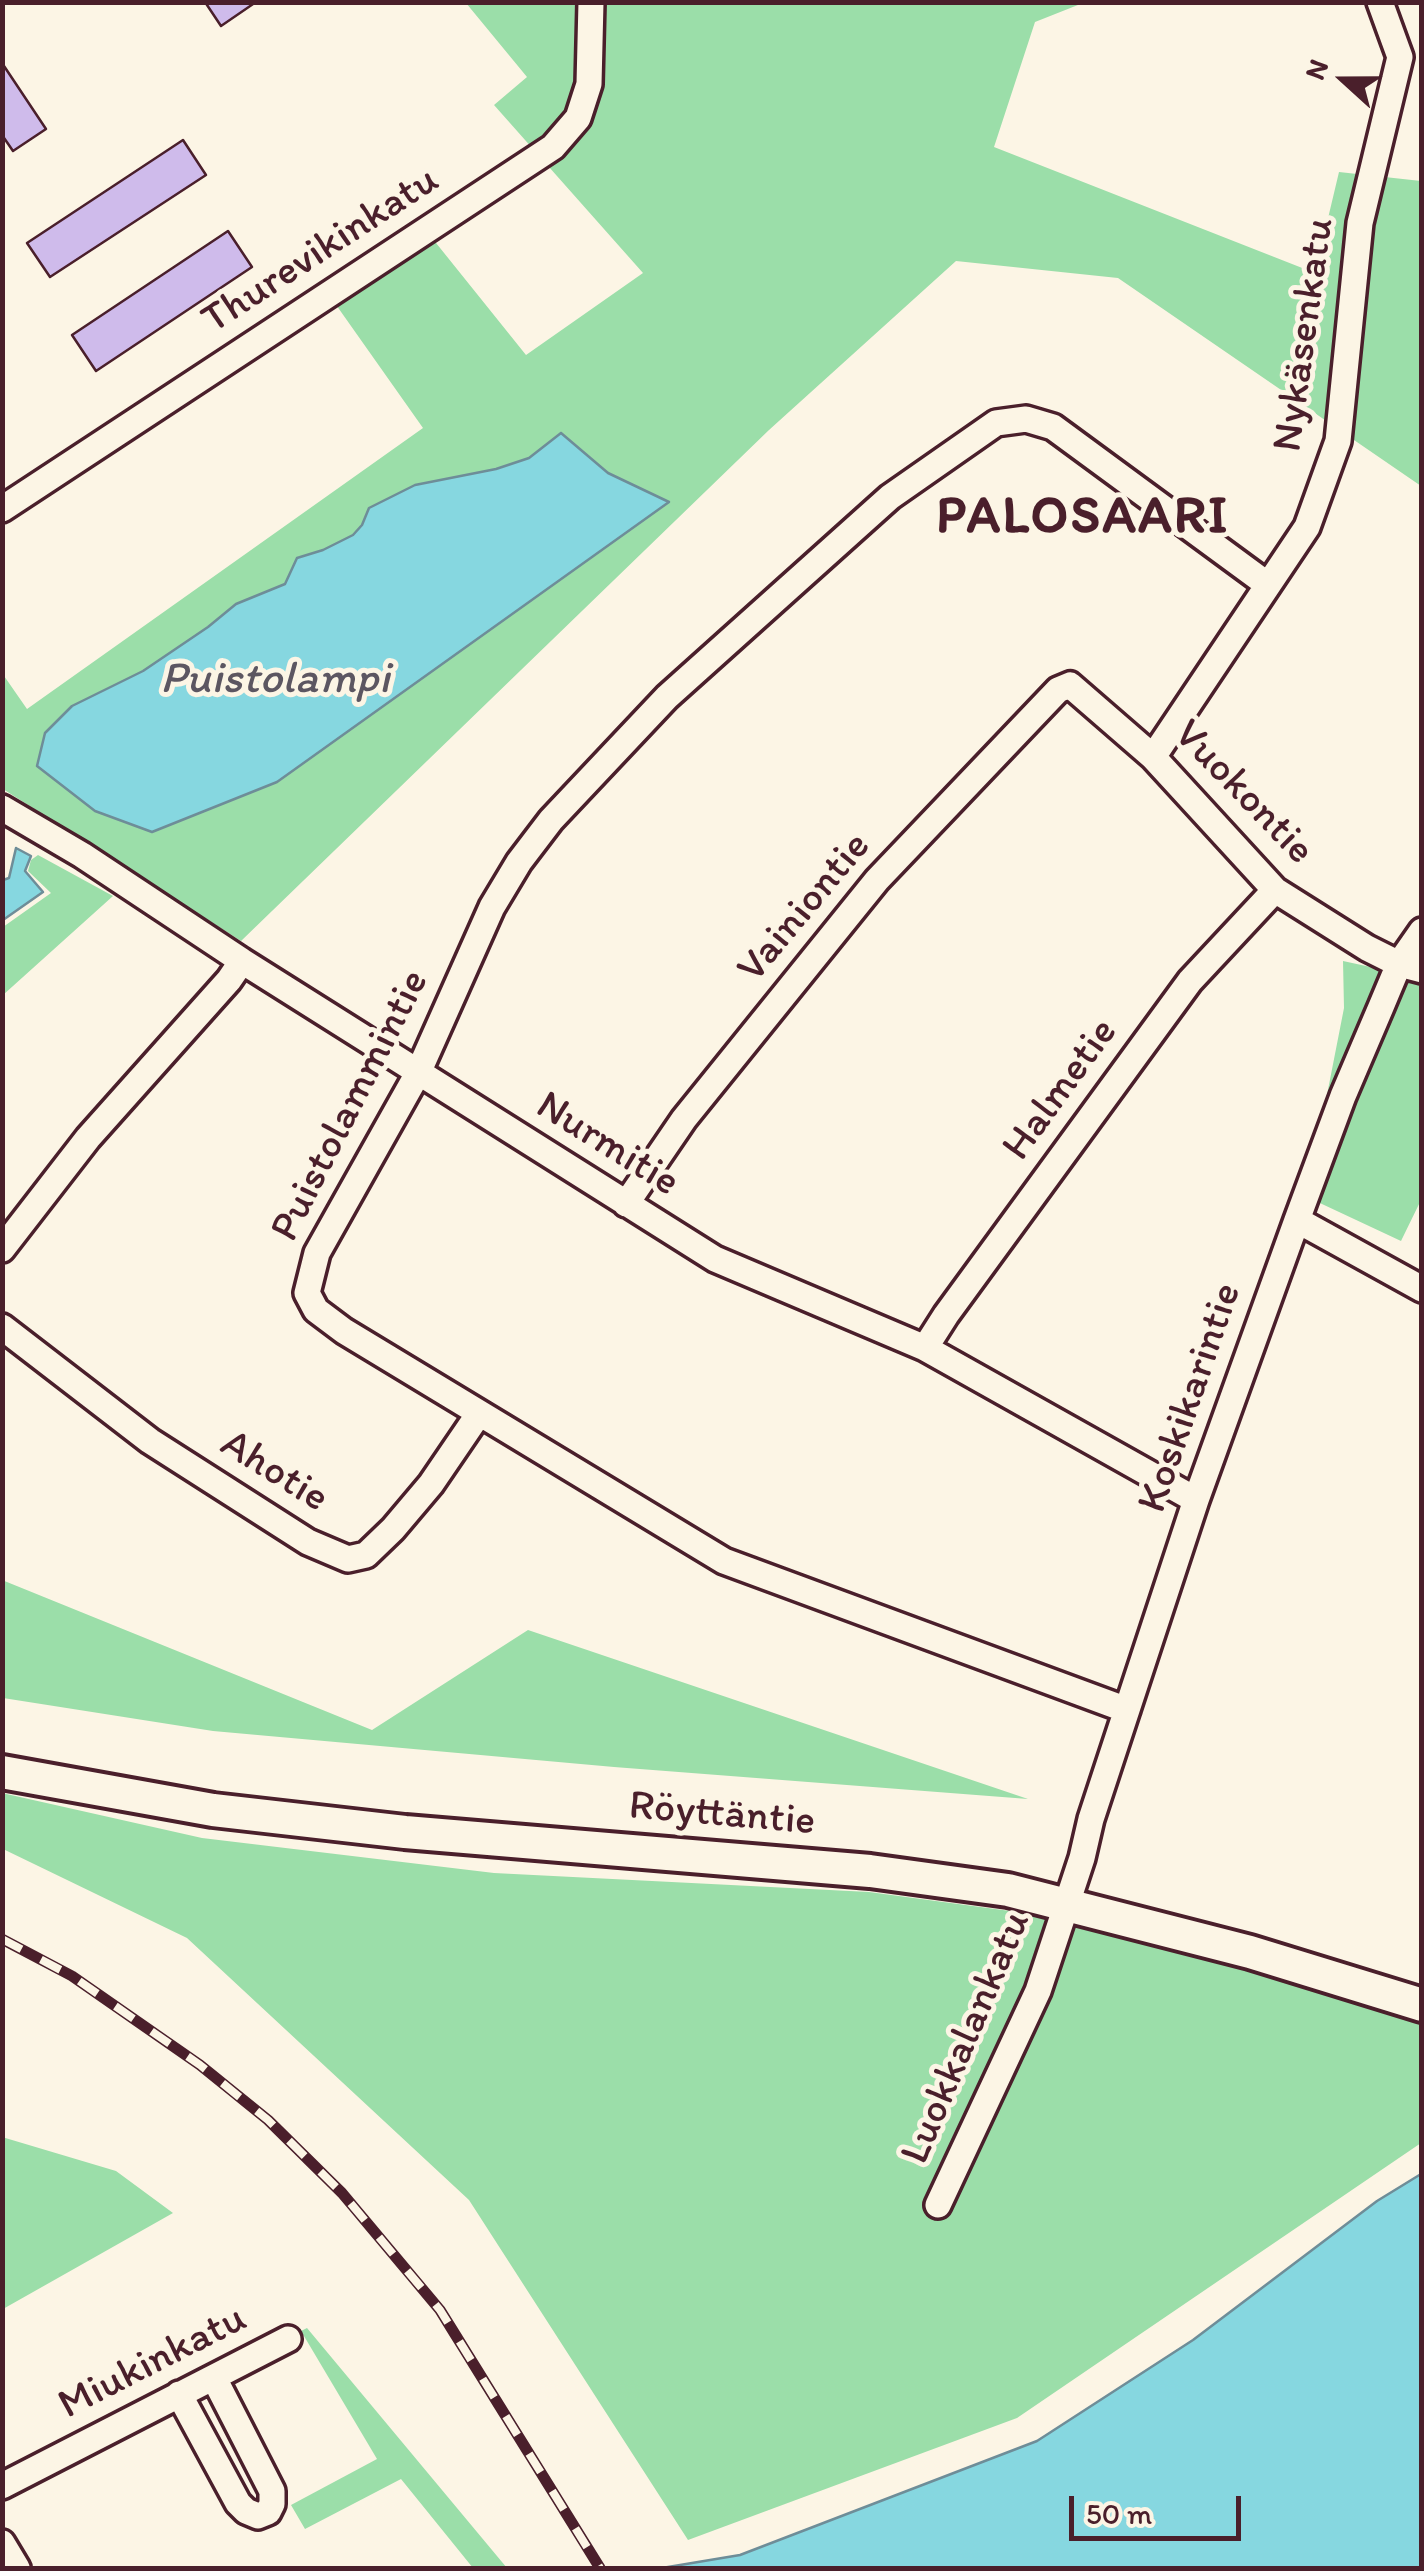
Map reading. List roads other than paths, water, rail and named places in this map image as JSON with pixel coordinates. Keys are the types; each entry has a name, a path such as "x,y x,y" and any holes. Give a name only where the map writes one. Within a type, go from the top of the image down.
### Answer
{"street":[{"name":"Thurevikinkatu","path":"2,509 553,148 578,118 589,84 591,2"},
{"name":"Nykäsenkatu","path":"1153,757 1307,527 1338,441 1360,223 1411,59 1380,2"},
{"name":"Puistolammintie","path":"1127,1710 724,1561 344,1331 316,1310 307,1293 317,1252 418,1073 492,908 519,862 552,820 667,697 890,497 996,424 1026,419 1053,426 1268,586"},
{"name":"Vuokontie","path":"1070,685 1153,757 1275,890 1368,948 1410,967"},
{"name":"Vainiontie","path":"626,1204 684,1120 877,880 1058,690 1070,685"},
{"name":"Nurmitie","path":"2,808 82,854 242,961 715,1259 925,1348 1196,1500"},
{"name":"Halmetie","path":"925,1348 1190,981 1275,890"},
{"name":"Koskikarintie","path":"1068,1904 1090,1819 1196,1500 1297,1220 1343,1096 1410,967 1422,931"},
{"path":"2,1250 88,1138 242,961"},
{"path":"1297,1220 1422,1289"},
{"name":"Ahotie","path":"2,1327 150,1442 308,1542 348,1559 366,1555 394,1529 432,1484 478,1415"},
{"name":"Röyttäntie","path":"2,1772 212,1810 405,1832 870,1872 1008,1890 1319,1972 1422,2004"},
{"name":"Luokkalankatu","path":"938,2205 1038,1991 1068,1904"},
{"name":"Miukinkatu","path":"2,2486 288,2339"},
{"path":"179,2394 238,2503 246,2512 258,2516 268,2512 272,2491 214,2378"},
{"path":"2,2543 16,2568"}],"water":[{"name":"Puistolampi","path":"561,433 608,473 669,502 277,782 152,832 95,811 37,766 45,733 72,706 143,671 236,604 285,584 297,558 353,535 369,508 415,485 496,469 529,458"},
{"path":"16,848 31,856 25,871 43,892 3,920 3,880 9,878"},
{"path":"1421,2174 1421,2568 662,2568 740,2555 1037,2441 1193,2340 1377,2201"}],"railway":[{"path":"2,1939 72,1976 200,2065 268,2120 342,2193 440,2310 600,2568"}],"district":[{"name":"PALOSAARI","path":"1083,519"}]}
